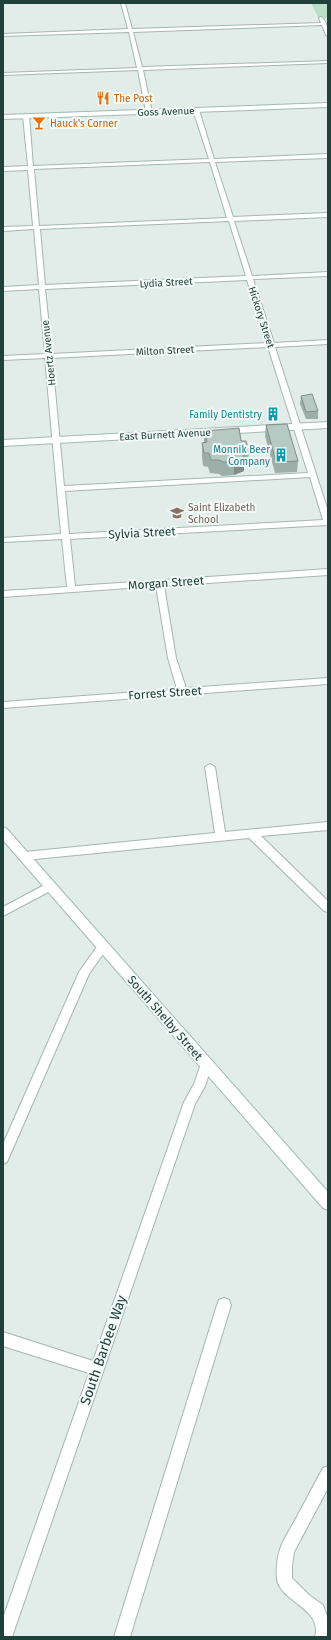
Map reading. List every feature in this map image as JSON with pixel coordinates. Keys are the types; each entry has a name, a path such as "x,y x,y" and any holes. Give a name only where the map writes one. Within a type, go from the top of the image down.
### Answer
{"main road":[{"name":"Goss Avenue","path":"3,117 328,105"},
{"name":"East Burnett Avenue","path":"3,443 328,425"},
{"name":"South Shelby Street","path":"3,832 328,1203"}],"street":[{"path":"123,3 137,54 149,112"},
{"path":"321,18 328,35"},
{"path":"3,35 324,24"},
{"path":"3,74 328,62"},
{"name":"Hickory Street","path":"196,110 328,522"},
{"name":"Hoertz Avenue","path":"26,116 60,488 71,589"},
{"path":"3,169 328,156"},
{"path":"3,229 328,215"},
{"name":"Lydia Street","path":"3,289 328,274"},
{"name":"Milton Street","path":"3,358 328,342"},
{"path":"60,488 313,475"},
{"name":"Sylvia Street","path":"3,540 328,522"},
{"name":"Morgan Street","path":"3,594 328,572"},
{"path":"160,584 172,658 183,692"},
{"name":"Forrest Street","path":"3,705 328,682"},
{"path":"210,767 220,836"},
{"path":"25,856 328,826"},
{"path":"252,834 328,908"},
{"path":"3,912 50,886"},
{"path":"3,1158 85,972 103,947"},
{"name":"South Barbee Way","path":"4,1637 190,1102 206,1065"},
{"path":"122,1637 224,1305"},
{"path":"3,1339 97,1369"},
{"path":"323,1637 324,1633 318,1610 304,1600 285,1581 284,1566 287,1550 328,1473"}],"green space":[{"path":"311,3 328,3 328,18 319,19"}],"building":[{"path":"312,394 318,411 306,412 301,396"},
{"path":"287,424 298,461 276,462 266,425"},
{"path":"239,428 241,441 246,441 249,451 243,451 244,457 234,462 223,462 219,460 211,460 209,453 204,453 202,443 207,442 204,431"}],"place":[{"name":"The Post","path":"103,98"},
{"name":"Hauck's Corner","path":"39,123"},
{"name":"Family Dentistry","path":"273,414"},
{"name":"Monnik Beer Company","path":"281,455"},
{"name":"Saint Elizabeth School","path":"177,513"}]}
